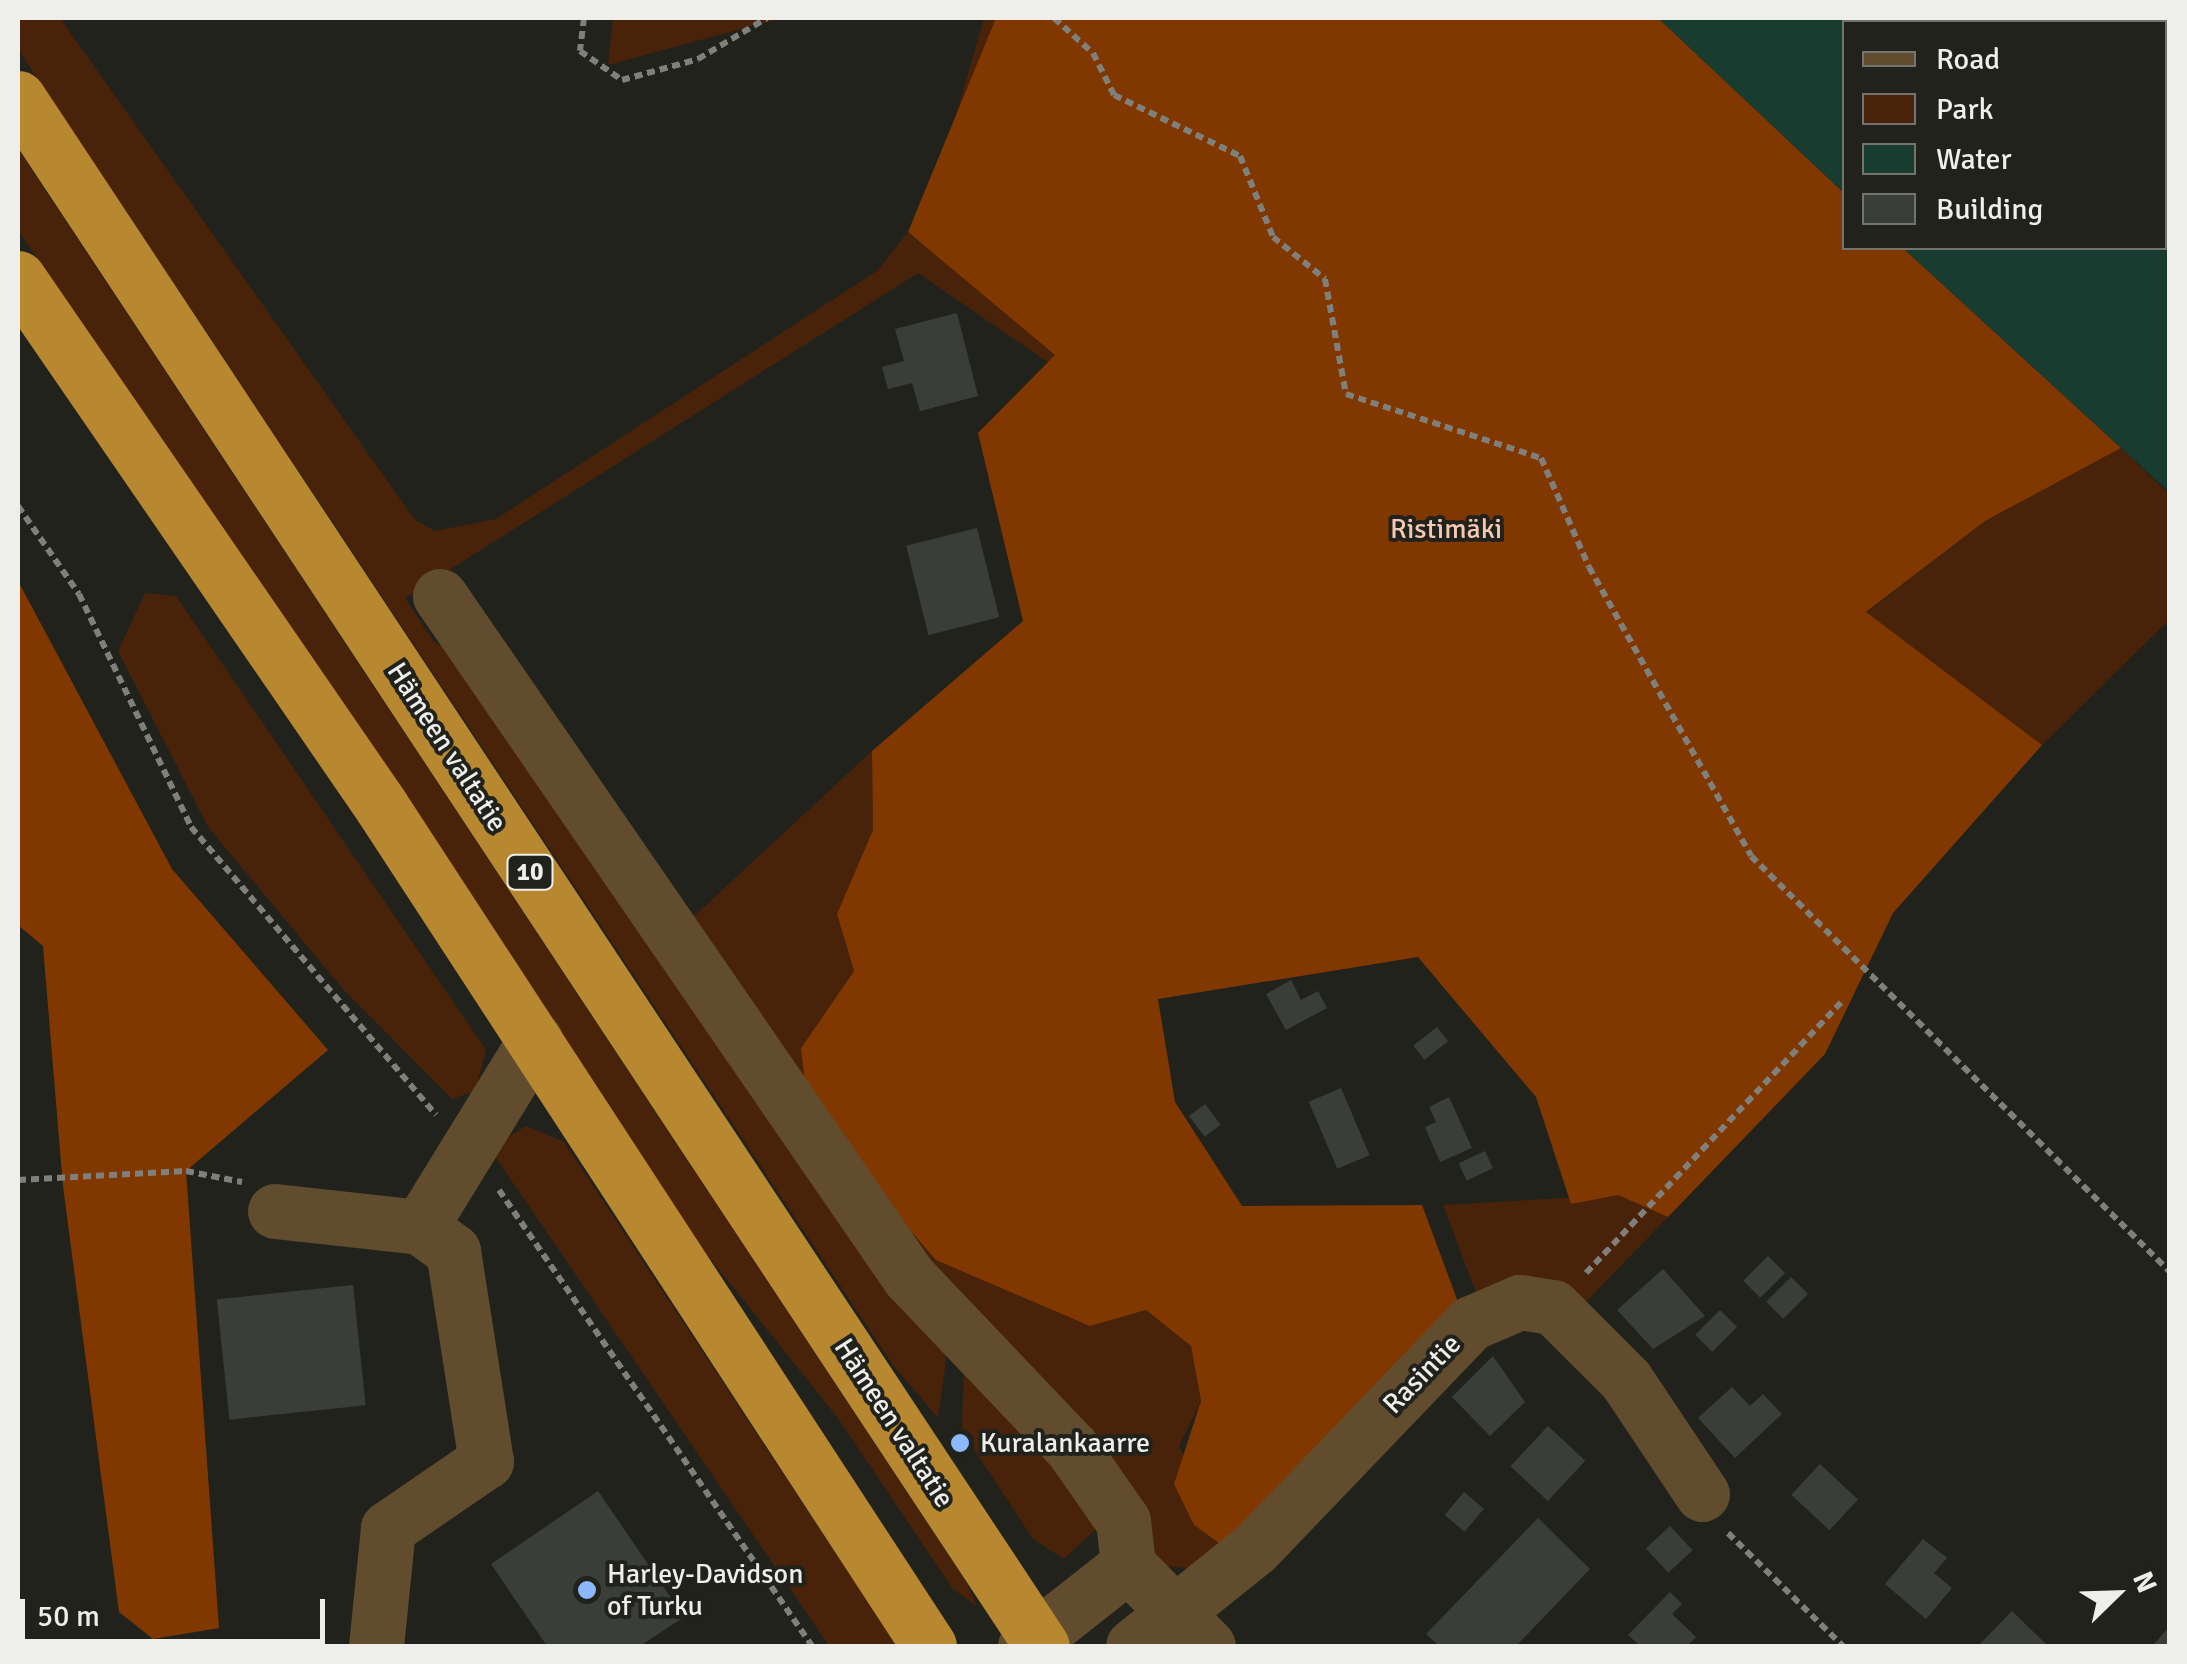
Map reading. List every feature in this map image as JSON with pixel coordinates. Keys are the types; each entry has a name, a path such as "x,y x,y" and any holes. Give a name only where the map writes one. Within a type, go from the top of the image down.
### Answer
{"highway":[{"name":"Hämeen valtatie","path":"18,98 1034,1643"},
{"path":"18,278 535,1040 929,1646"}],"street":[{"path":"440,596 910,1276 1094,1476 1123,1520 1128,1565 1194,1628"},
{"path":"428,1212 464,1147 535,1040"},
{"path":"260,1197 428,1212"},
{"path":"376,1646 388,1528 486,1461 453,1251 428,1212"},
{"name":"Rasintie","path":"1133,1646 1194,1628 1270,1532 1470,1323 1520,1302 1553,1307 1626,1380 1702,1494"},
{"path":"1034,1643 1128,1565"}],"path":[{"path":"584,18 580,51 622,80 698,59 767,18"},
{"path":"1054,18 1093,53 1114,95 1240,156 1273,237 1325,279 1346,394 1541,458 1588,567 1752,856 2170,1272"},
{"path":"18,506 79,594 192,827 464,1147 812,1646"},
{"path":"1590,1270 1842,1001"},
{"path":"18,1180 186,1171 260,1197"},
{"path":"1702,1494 1726,1531 1843,1646"}],"green space":[{"path":"18,18 60,18 415,520 435,531 496,519 877,271 908,232 919,243 984,18 1658,18 1842,191 1842,248 1065,374 918,273 405,598 434,642 466,659 948,1346 938,1418 893,1365 18,49"},
{"path":"613,18 782,18 608,65"},
{"name":"Ristimäki","path":"996,18 1658,18 1842,191 1842,250 1905,250 2121,448 1985,521 1866,612 2042,745 1893,913 1825,1054 1668,1217 1618,1195 1571,1204 1536,1097 1418,957 1158,999 1175,1102 1242,1206 1422,1205 1458,1302 1226,1548 1194,1525 1174,1484 1201,1401 1191,1346 1146,1310 1090,1326 936,1260 851,1162 805,1083 801,1048 854,971 837,914 873,830 872,751 1023,621 978,433 1055,355 908,232"},
{"path":"1973,18 2169,18 2169,217 2167,20"},
{"path":"18,149 965,1580 977,1606 953,1589 837,1417 701,1247 18,230"},
{"path":"2121,448 2169,494 2169,620 2042,745 1866,613 1985,521"},
{"path":"18,581 172,869 328,1050 186,1171 219,1628 153,1639 119,1612 63,1186 43,946 18,925"},
{"path":"145,593 176,596 486,1050 475,1091 452,1099 343,989 208,827 118,651"},
{"path":"872,751 873,830 837,914 854,971 801,1047 1090,1326 1146,1310 1191,1346 1201,1401 1179,1446 1226,1548 1189,1568 1158,1566 972,1324 688,922"},
{"path":"526,1126 564,1142 897,1646 829,1646 490,1149"},
{"path":"1618,1195 1668,1217 1581,1307 1480,1303 1443,1205"},
{"path":"964,1361 1081,1488 1097,1528 1064,1559 1033,1539 962,1431"}],"water":[{"path":"1658,18 1973,18 1842,20 1842,191"},
{"path":"2167,215 2170,217 2169,492 1905,250 2167,250"}],"building":[{"path":"957,313 978,396 920,411 912,383 888,389 882,367 904,361 895,329"},
{"path":"977,528 999,617 928,635 906,546"},
{"path":"1291,980 1301,1000 1318,991 1327,1008 1286,1030 1266,994"},
{"path":"1437,1027 1448,1041 1424,1060 1413,1045"},
{"path":"1341,1088 1370,1155 1337,1169 1309,1102"},
{"path":"1449,1097 1472,1148 1440,1162 1425,1127 1436,1122 1429,1107"},
{"path":"1205,1104 1221,1125 1205,1137 1189,1116"},
{"path":"1485,1151 1493,1168 1467,1180 1459,1163"},
{"path":"1768,1256 1785,1273 1760,1298 1743,1281"},
{"path":"1663,1269 1705,1316 1653,1349 1617,1310"},
{"path":"1791,1277 1808,1294 1783,1319 1766,1302"},
{"path":"353,1285 366,1405 229,1420 217,1299"},
{"path":"1720,1310 1737,1327 1712,1352 1695,1335"},
{"path":"1493,1356 1525,1402 1490,1436 1452,1397"},
{"path":"1732,1387 1750,1406 1763,1394 1782,1414 1735,1458 1698,1418"},
{"path":"1548,1426 1585,1461 1548,1501 1510,1466"},
{"path":"1820,1464 1858,1499 1829,1530 1791,1495"},
{"name":"Harley-Davidson of Turku","path":"598,1491 684,1617 640,1646 547,1646 491,1564"},
{"path":"1464,1492 1484,1509 1465,1532 1445,1515"},
{"path":"1538,1518 1590,1569 1516,1646 1439,1646 1426,1634"},
{"path":"1670,1526 1693,1550 1668,1573 1646,1549"},
{"path":"1923,1539 1947,1558 1934,1573 1952,1588 1926,1619 1885,1584"},
{"path":"1670,1592 1682,1604 1672,1614 1696,1637 1687,1646 1640,1646 1628,1635"},
{"path":"2012,1611 2048,1646 1978,1646"},
{"path":"2170,1626 2170,1646 2154,1644"}],"place":[{"name":"Kuralankaarre","path":"960,1443"},
{"name":"Harley-Davidson of Turku","path":"587,1590"}]}
